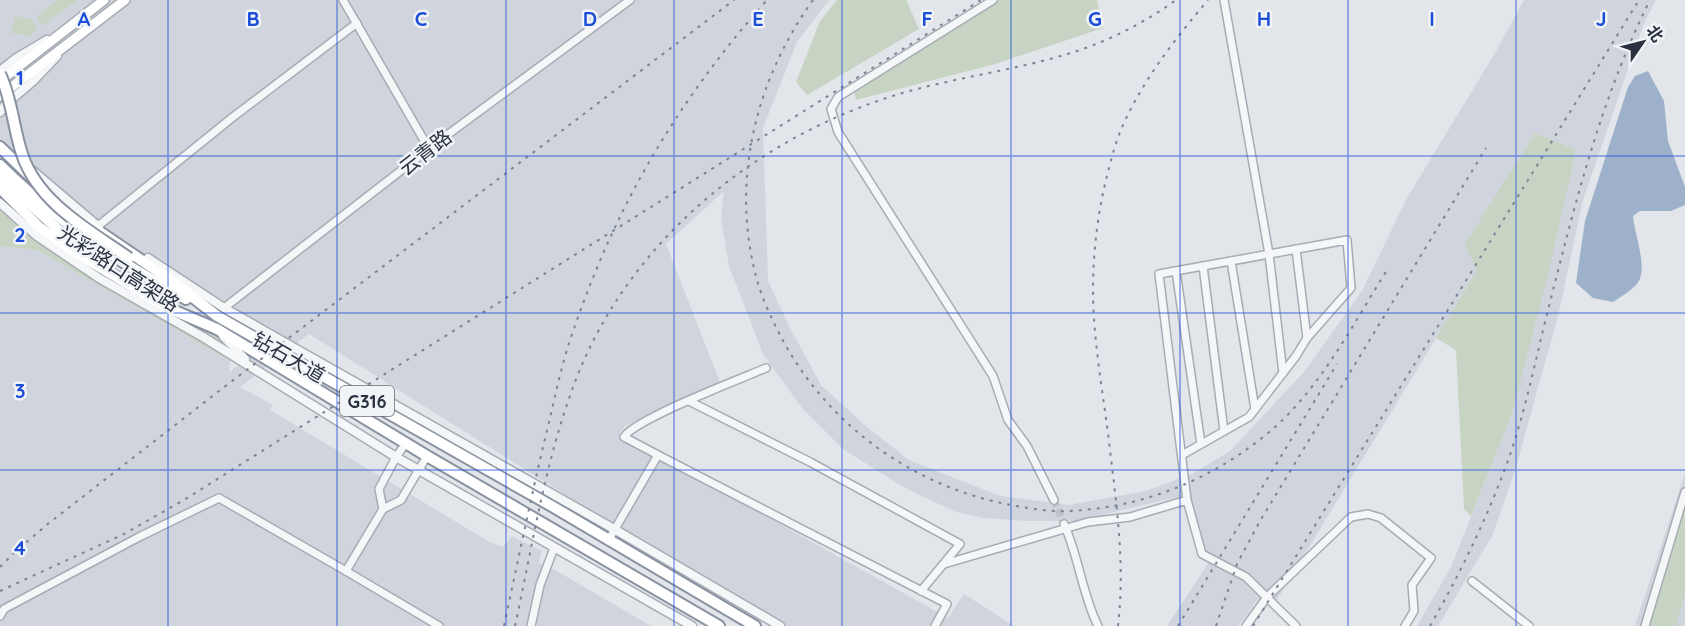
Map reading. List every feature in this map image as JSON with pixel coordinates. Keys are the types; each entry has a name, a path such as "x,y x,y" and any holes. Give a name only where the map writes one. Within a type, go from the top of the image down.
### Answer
{"highway":[{"path":"0,72 9,97 22,152 36,183 76,221 182,296"},
{"name":"钻石大道","path":"0,147 58,202 220,312 755,626"},
{"name":"光彩路口高架路","path":"0,165 101,255 217,329"},
{"name":"光彩路口高架路","path":"0,177 62,233 182,296 220,312"},
{"name":"钻石大道","path":"0,188 39,227 73,251 168,308 217,329 427,456 719,626"}],"main road":[{"path":"0,81 104,0"},
{"path":"0,96 125,0"}],"street":[{"path":"343,0 429,149"},
{"name":"云青路","path":"220,312 429,149 630,0"},
{"path":"993,0 838,97 831,109 838,132 993,376 1008,420 1028,446 1054,500"},
{"path":"1224,0 1269,254 1283,373"},
{"path":"98,226 233,117 357,23"},
{"path":"0,72 15,59 66,30"},
{"path":"0,112 73,40"},
{"path":"0,141 98,226 220,312 264,331 614,529 780,626"},
{"path":"43,180 82,220"},
{"path":"3,206 39,227"},
{"path":"3,206 37,236 99,278 255,369 396,457 692,626"},
{"path":"1182,455 1249,417 1307,338 1351,288 1347,240 1159,274 1187,500 1202,554 1246,577 1296,626"},
{"path":"1296,249 1307,338"},
{"path":"1231,261 1256,409"},
{"path":"1203,266 1224,431"},
{"path":"1176,271 1201,444"},
{"path":"217,329 255,369"},
{"path":"766,368 628,430 624,436 947,604 935,626"},
{"path":"689,401 810,462 960,544 921,591"},
{"path":"383,509 379,489 406,443"},
{"path":"608,541 658,455"},
{"path":"346,571 383,509 401,500 427,456"},
{"path":"1645,626 1685,492"},
{"path":"0,616 4,609 14,603 219,498 439,626"},
{"path":"944,564 1065,526 1130,517 1187,500"},
{"path":"1246,626 1267,597 1351,517 1368,514 1381,518 1431,558 1413,585 1414,611 1405,626"},
{"path":"1065,526 1082,576 1091,612 1098,626"},
{"path":"531,626 540,585 554,548"},
{"path":"1472,581 1529,626"}],"shaded area":[{"path":"0,0 829,0 797,42 763,128 768,281 790,328 821,385 867,427 909,460 1000,496 1069,505 1146,491 1192,474 1230,451 1304,372 1362,291 1407,198 1495,53 1524,0 1656,0 1644,23 1583,200 1558,316 1514,474 1492,536 1438,626 1417,626 1451,567 1512,414 1576,150 1535,133 1466,244 1477,271 1272,608 1258,599 1238,626 1167,626 1211,559 1202,554 1187,495 1075,521 984,518 956,512 905,488 843,449 802,408 763,354 729,266 721,218 724,191 666,244 720,382 625,426 619,434 948,618 964,594 1014,626 779,626 309,334 240,387 273,405 270,410 488,541 503,547 512,536 542,551 539,563 651,626 0,626 0,246 37,250 230,361 229,372 281,335 228,306 217,316 58,202 0,147"},
{"path":"1685,473 1685,626 1635,626"}],"green space":[{"path":"58,0 78,0 42,26 36,17"},
{"path":"837,0 906,0 919,29 807,95 796,82 820,21"},
{"path":"996,0 1097,0 1103,28 995,64 856,100 853,88"},
{"path":"16,16 31,19 38,29 29,36 11,33"},
{"path":"1535,133 1576,150 1549,270 1512,414 1471,516 1464,509 1456,350 1436,338 1477,271 1465,244"},
{"path":"0,197 27,223 126,288 242,350 230,361 37,250 0,246"},
{"path":"1685,492 1685,595 1676,625 1680,626 1645,626"}],"water":[{"path":"1648,71 1664,101 1668,141 1685,187 1685,205 1671,211 1640,211 1633,216 1642,271 1636,285 1613,302 1593,298 1576,283 1585,221 1628,87 1635,76"}],"tunnel":[{"path":"1054,500 1064,524"}],"railway":[{"path":"0,567 49,523 219,391 734,0"},
{"path":"504,626 561,371 592,280 611,236 654,153 706,75 767,0"},
{"path":"813,0 776,64 753,134 746,206 749,243 757,280 764,302 781,337 800,368 822,397 847,423 875,446 905,466 937,482 971,495 1006,504 1060,511 1121,505 1195,480 1241,454 1282,421 1300,402 1346,338 1387,270"},
{"path":"0,591 124,534 184,500 981,0"},
{"path":"515,626 553,450 571,393 594,340 623,290 659,245 699,205 745,169 793,139 845,113 919,88 1023,66 1079,50 1122,32 1176,0"},
{"path":"1118,626 1121,581 1119,538 1093,302 1099,217 1113,153 1132,106 1162,58 1208,0"},
{"path":"1253,626 1639,0"},
{"path":"1430,626 1473,544 1509,458 1589,158 1616,78 1650,0"},
{"path":"1216,626 1237,564 1260,521 1486,148"},
{"path":"1178,626 1337,364"}]}
